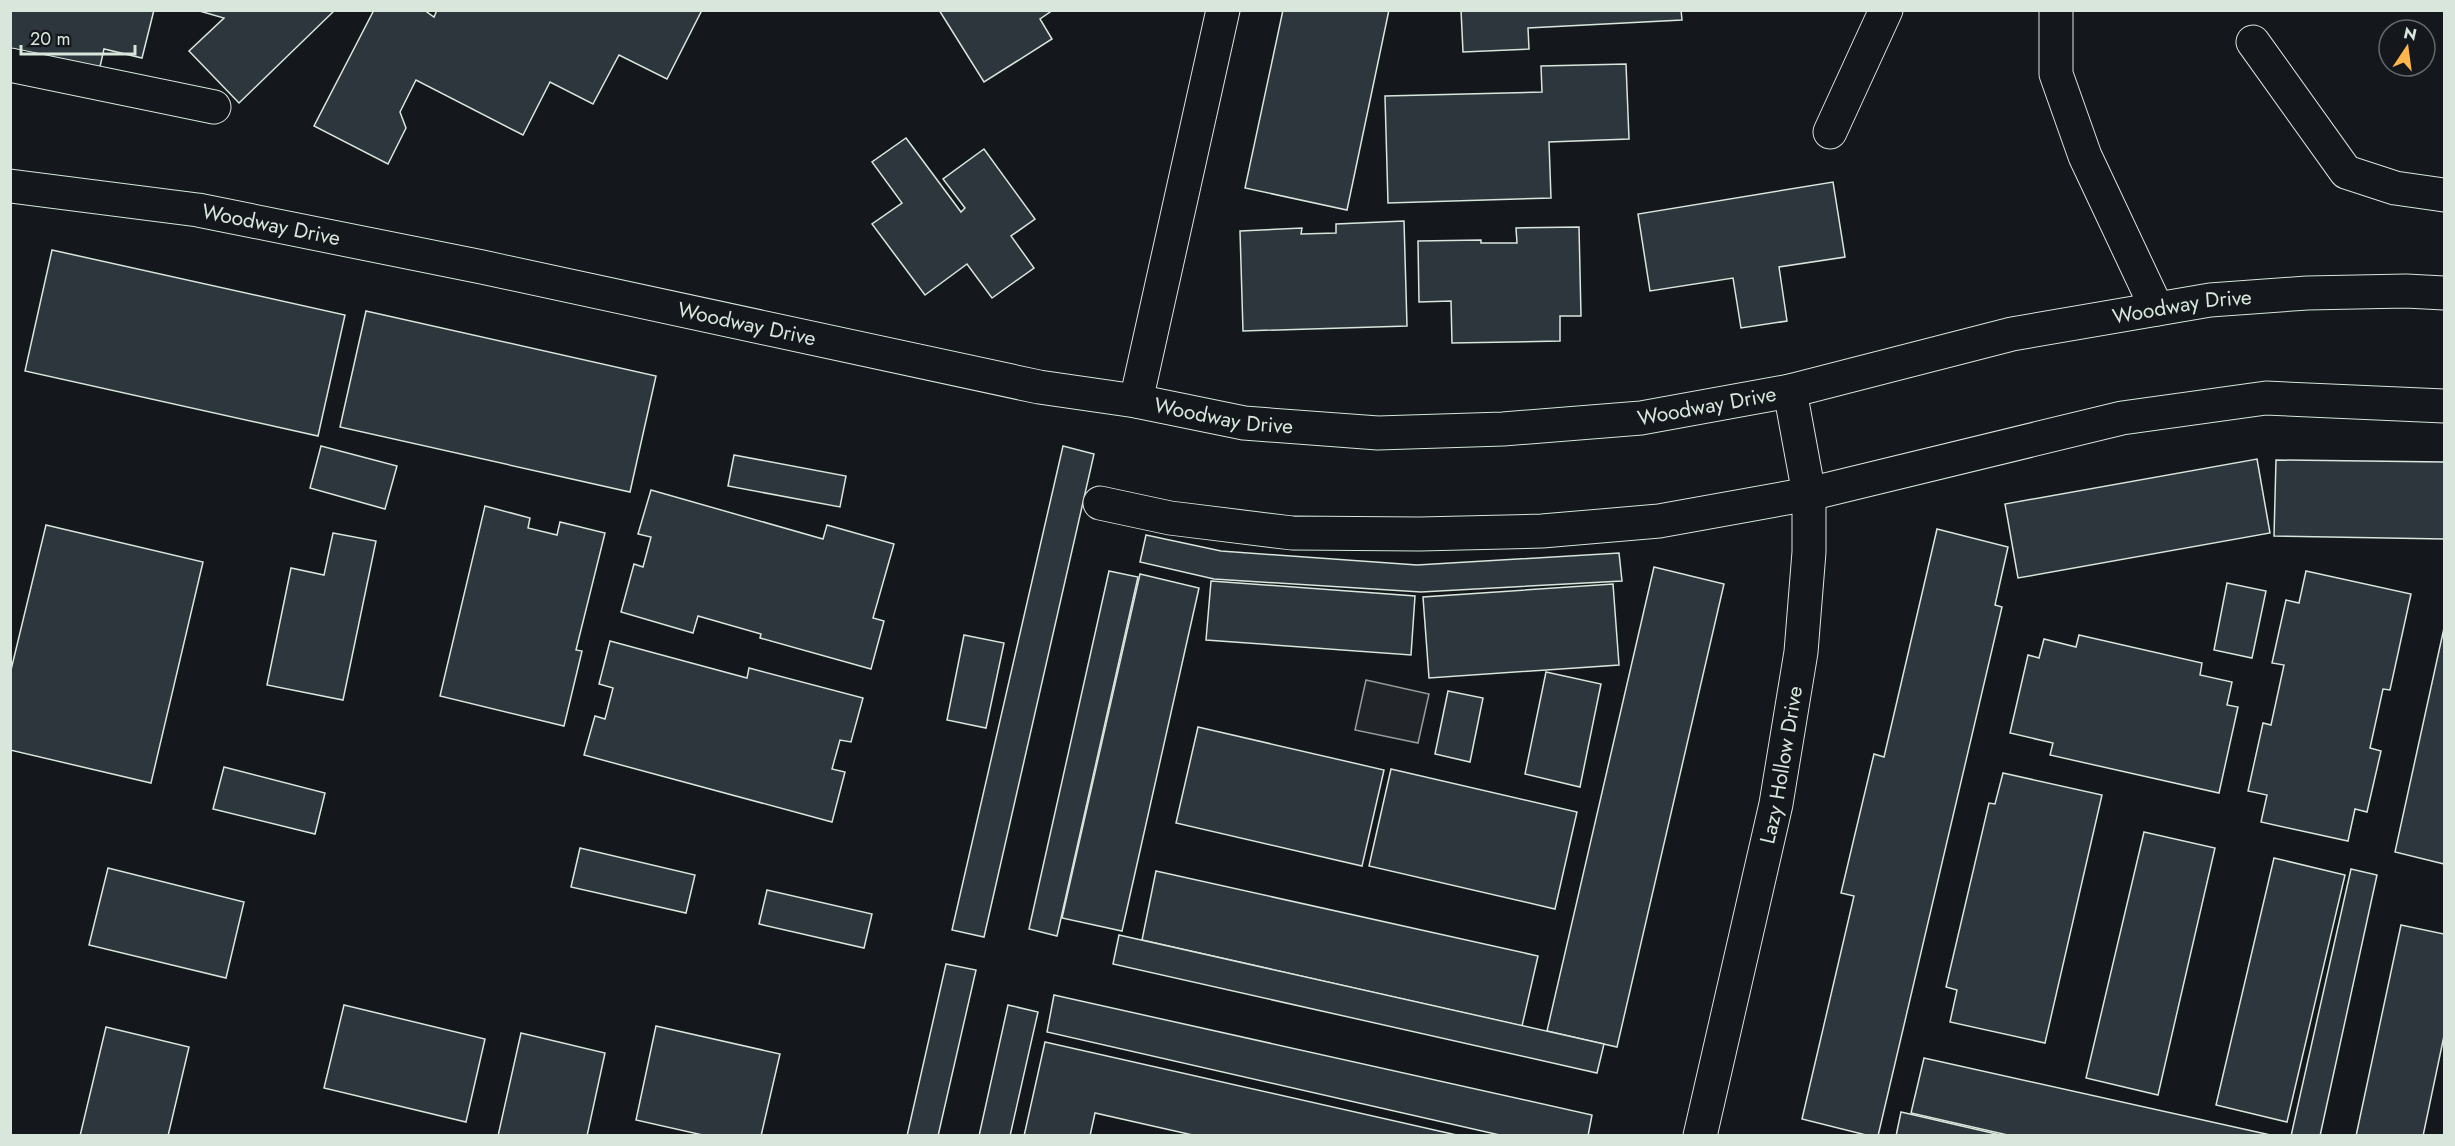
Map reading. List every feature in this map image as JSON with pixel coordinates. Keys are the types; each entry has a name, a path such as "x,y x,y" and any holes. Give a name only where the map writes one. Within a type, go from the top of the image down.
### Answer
{"street":[{"path":"1136,401 1223,10"},
{"path":"1830,132 1886,10"},
{"path":"2055,11 2056,74 2085,156 2157,309"},
{"path":"2253,42 2346,172 2395,188 2445,195"},
{"path":"10,65 214,107"},
{"name":"Woodway Drive","path":"10,186 198,210 482,267 1039,387 1136,401 1244,423 1378,433 1503,429 1641,418 1790,391 2012,334 2210,300 2307,293 2406,291 2445,293"},
{"name":"Lazy Hollow Drive","path":"1700,1136 1776,804 1801,652 1809,552 1809,494 1790,391"},
{"path":"1100,503 1170,518 1292,533 1420,534 1542,531 1659,522 1809,494 2122,418 2156,413 2266,398 2445,406"}],"shaded area":[{"path":"1366,680 1429,694 1418,743 1355,730"}],"building":[{"path":"10,10 154,10 142,58 104,49 99,71 10,49"},
{"path":"196,10 335,10 239,103 189,51 224,18"},
{"path":"374,10 424,10 434,17 437,10 702,10 667,79 619,55 593,104 550,82 523,135 416,80 400,112 406,128 388,164 314,126"},
{"path":"939,10 1053,10 1040,19 1052,39 984,82"},
{"path":"1283,10 1389,10 1347,210 1245,188"},
{"path":"1461,10 1681,10 1682,20 1528,28 1529,49 1463,52"},
{"path":"1626,64 1629,139 1549,142 1551,198 1388,203 1385,96 1542,92 1541,66"},
{"path":"906,138 961,212 965,208 943,179 984,149 1035,219 1011,236 1034,268 992,298 967,264 925,295 872,224 902,203 872,162"},
{"path":"1833,182 1845,257 1779,267 1787,321 1741,328 1733,278 1650,291 1638,214"},
{"path":"1404,221 1407,326 1243,331 1240,231 1302,228 1301,234 1336,233 1336,224"},
{"path":"1579,227 1581,316 1560,316 1560,341 1452,343 1451,301 1419,302 1418,241 1481,240 1481,243 1517,243 1516,228"},
{"path":"52,250 345,315 318,436 25,371"},
{"path":"366,311 656,376 630,492 340,427"},
{"path":"321,446 397,466 385,509 310,488"},
{"path":"1063,446 1094,454 984,937 952,930"},
{"path":"734,455 846,476 840,507 728,486"},
{"path":"2257,459 2270,533 2018,578 2005,504"},
{"path":"2276,460 2444,462 2444,539 2274,536"},
{"path":"651,490 823,539 827,525 894,544 873,618 884,621 871,669 760,638 761,634 698,616 693,633 621,612 634,564 643,567 651,537 638,534"},
{"path":"485,506 530,518 528,528 557,535 560,522 605,533 576,650 582,651 564,726 440,696"},
{"path":"46,525 203,562 151,783 10,750 10,674"},
{"path":"1937,529 2008,547 1995,605 2002,607 1878,1136 1870,1136 1802,1119 1854,896 1841,893 1874,754 1884,757"},
{"path":"333,533 376,541 343,700 267,685 291,568 324,575"},
{"path":"1146,535 1221,551 1417,565 1619,553 1622,581 1421,592 1214,579 1140,562"},
{"path":"1654,567 1724,584 1617,1047 1547,1031"},
{"path":"1109,571 1138,577 1057,936 1029,929"},
{"path":"2306,571 2411,594 2390,690 2383,689 2370,748 2381,751 2367,812 2355,809 2348,841 2261,822 2267,795 2248,791 2263,723 2271,725 2284,665 2272,663 2286,600 2299,603"},
{"path":"1140,574 1199,588 1122,931 1062,918"},
{"path":"1211,581 1415,596 1411,655 1206,640"},
{"path":"2227,583 2266,591 2252,658 2214,650"},
{"path":"1613,584 1619,665 1429,678 1423,597"},
{"path":"2444,628 2444,864 2395,852"},
{"path":"964,635 1004,643 986,728 947,720"},
{"path":"2079,635 2202,663 2200,675 2232,682 2227,705 2238,707 2219,793 2050,755 2053,743 2010,733 2028,655 2039,658 2044,639 2076,647"},
{"path":"610,641 747,678 749,668 863,698 851,742 840,740 832,769 845,772 832,822 584,755 595,716 605,719 613,688 599,684"},
{"path":"1546,672 1601,684 1580,787 1525,774"},
{"path":"1448,691 1483,698 1470,762 1435,754"},
{"path":"1198,727 1384,770 1362,866 1176,823"},
{"path":"224,767 325,793 315,834 213,809"},
{"path":"1391,769 1577,812 1555,909 1369,866"},
{"path":"2003,773 2102,795 2045,1043 1950,1022 1957,990 1946,987 1989,803 1995,804"},
{"path":"2144,832 2215,848 2158,1095 2086,1078"},
{"path":"580,848 695,875 686,913 571,887"},
{"path":"2274,858 2345,875 2287,1122 2216,1105"},
{"path":"108,868 244,902 226,978 89,945"},
{"path":"2351,869 2377,875 2320,1136 2291,1136"},
{"path":"1156,871 1538,956 1522,1026 1142,940"},
{"path":"767,890 872,914 864,948 759,924"},
{"path":"2401,925 2444,934 2444,1036 2423,1136 2356,1136"},
{"path":"1119,935 1604,1044 1597,1073 1113,964"},
{"path":"946,964 976,970 938,1136 907,1136"},
{"path":"1054,995 1592,1115 1588,1136 1504,1136 1047,1032"},
{"path":"344,1005 485,1039 466,1122 324,1088"},
{"path":"1008,1005 1038,1012 1010,1136 979,1136"},
{"path":"656,1026 780,1054 761,1136 707,1136 636,1120"},
{"path":"106,1027 189,1047 168,1136 80,1136"},
{"path":"521,1033 605,1053 587,1136 498,1136"},
{"path":"1045,1042 1461,1136 1197,1136 1095,1113 1090,1136 1024,1136"},
{"path":"1924,1058 2275,1136 2012,1136 1911,1113"},
{"path":"1901,1112 2005,1136 1896,1136"}]}
